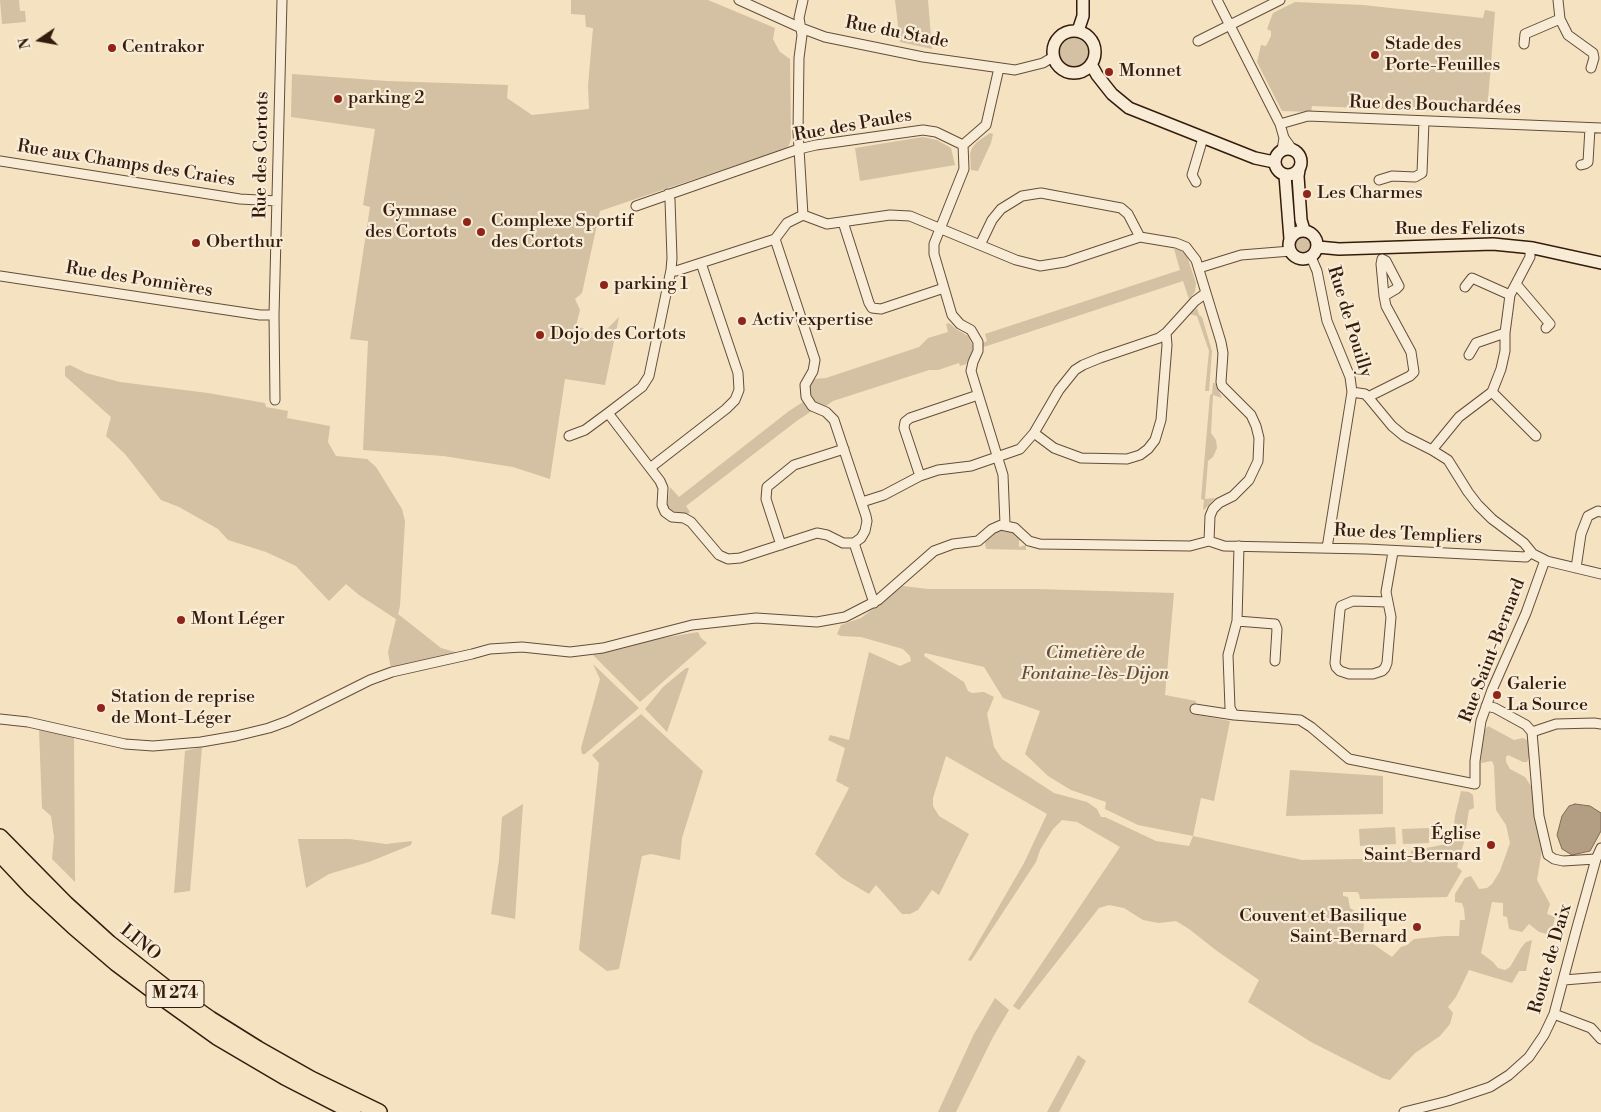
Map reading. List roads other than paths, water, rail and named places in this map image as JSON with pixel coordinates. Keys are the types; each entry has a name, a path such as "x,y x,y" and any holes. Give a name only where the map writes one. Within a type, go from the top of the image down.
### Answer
{"highway":[{"name":"LINO","path":"0,838 73,910 110,943 166,988 210,1019 258,1049 311,1079 379,1112"},
{"name":"LINO","path":"0,854 33,889 74,927 116,963 160,996 234,1047 285,1077 353,1112"}],"street":[{"name":"Rue des Cortots","path":"275,400 274,315 282,0"},
{"name":"Rue du Stade","path":"739,0 825,37 923,57 1015,70 1043,63 1053,57"},
{"path":"803,0 799,18 802,36 798,74 799,149 804,215"},
{"path":"1078,31 1083,16 1083,0"},
{"path":"1217,0 1280,124 1287,150"},
{"path":"1198,41 1280,0"},
{"path":"1558,0 1560,19 1568,35 1593,53 1594,58 1591,68"},
{"path":"1524,44 1525,34 1560,19"},
{"path":"1078,31 1085,34 1094,44 1094,58 1091,64 1081,72 1068,73 1058,67 1053,57 1054,42 1064,32 1078,31"},
{"path":"1091,64 1112,94 1129,108 1255,158 1274,162"},
{"path":"999,68 986,125 963,145 964,170 934,244 934,254 954,318 960,324 972,330 977,337 978,351 971,371 998,457 1004,483 1005,524"},
{"name":"Rue des Bouchardées","path":"1280,124 1308,116 1601,128"},
{"path":"1379,180 1392,176 1415,177 1422,172 1424,121"},
{"path":"1581,164 1588,162 1590,128"},
{"name":"Rue des Paules","path":"636,206 799,149 923,130 936,132 963,145"},
{"path":"1196,182 1192,175 1202,138"},
{"path":"1299,170 1293,175 1285,175 1277,170 1274,162 1277,154 1287,150 1296,151 1301,158 1301,166 1298,176 1301,220 1304,230"},
{"name":"Rue aux Champs des Craies","path":"0,160 240,199 278,201"},
{"path":"1285,175 1290,245 1298,258 1304,259 1311,257 1318,247 1316,237 1311,232 1304,230 1295,233 1290,245"},
{"path":"980,244 992,220 1001,209 1022,196 1041,193 1122,208 1128,214 1140,237"},
{"path":"569,436 585,430 642,386 648,379 671,270 670,200 668,194"},
{"path":"0,719 28,722 125,744 153,746 201,742 269,728 288,721 378,677 490,649 522,647 570,652 603,648 681,628 756,618 804,623 821,622 845,617 874,603 934,551 954,544 978,541 992,529 1005,524 1015,528 1029,541 1040,544 1190,546 1209,541 1210,516 1213,509 1218,503 1233,496 1249,480 1258,461 1260,445 1256,426 1251,415 1222,386 1222,342 1199,268 1193,254 1186,247 1176,243 1140,237 1065,262 1040,266 1016,260 910,216 899,214 827,224 804,215 787,223 775,239 676,271 671,270"},
{"path":"843,222 872,308 881,309 944,288"},
{"path":"608,413 662,484 664,491 662,505 665,512 672,517 684,518 691,522 719,555 728,559 740,558 820,533 843,543 854,543 863,536 867,527 867,521 834,420 824,411 814,407 806,397 805,385 813,371 814,360 775,239"},
{"name":"Rue des Felizots","path":"1318,247 1382,253 1493,244 1530,248 1601,264"},
{"path":"1199,268 1241,255 1290,245"},
{"path":"1432,450 1459,417 1492,392 1502,369 1510,295 1530,257 1530,248"},
{"path":"1382,253 1399,286 1384,296"},
{"path":"1368,397 1410,376 1414,372 1411,352 1386,306 1381,264 1382,253"},
{"name":"Rue de Pouilly","path":"1311,257 1327,321 1350,377 1352,392 1365,394 1392,426 1404,436 1448,460 1468,492 1483,510 1524,543 1530,553"},
{"path":"650,468 726,409 735,400 739,390 738,373 701,263"},
{"name":"Rue des Ponnières","path":"0,276 260,315 274,315"},
{"path":"1465,287 1472,278 1510,295"},
{"path":"1516,284 1550,324 1546,328"},
{"path":"862,502 884,495 920,476 938,470 971,466 1020,450 1034,433 1059,390 1075,370 1083,365 1159,338 1206,293"},
{"path":"1034,433 1054,448 1081,458 1127,459 1140,455 1148,449 1156,440 1161,420 1167,345 1166,333"},
{"path":"1469,354 1476,342 1505,333"},
{"path":"1327,548 1352,392"},
{"path":"1492,392 1536,436"},
{"path":"920,476 904,428 905,422 910,418 978,396"},
{"path":"781,545 766,499 767,487 794,466 844,449"},
{"path":"1576,568 1581,534 1588,516 1601,512"},
{"name":"Rue des Templiers","path":"1209,541 1219,545 1526,557 1530,553"},
{"path":"854,543 874,603"},
{"path":"1234,715 1230,708 1228,655 1237,621 1239,546"},
{"path":"1388,602 1352,601 1342,606 1335,663 1340,671 1349,674 1373,674 1382,672 1385,668 1390,618 1388,602 1386,592 1393,552"},
{"path":"1530,553 1544,560 1601,574"},
{"name":"Rue Saint-Bernard","path":"1234,715 1300,720 1318,732 1349,759 1475,784 1475,761 1481,721 1526,613 1544,560"},
{"path":"1237,621 1275,624 1275,661"},
{"path":"1486,706 1495,708 1526,724 1532,732 1539,816 1548,856 1562,861 1596,859"},
{"path":"1195,709 1234,715"},
{"path":"1532,732 1556,724 1601,724"},
{"name":"Route de Daix","path":"1404,1112 1484,1090 1502,1080 1529,1057 1544,1035 1554,1014 1596,859 1601,848"},
{"path":"1564,980 1601,977"},
{"path":"1554,1014 1590,1028 1601,1039"}],"place":[{"name":"Centrakor","path":"112,48"},
{"name":"Stade des Porte-Feuilles","path":"1375,55"},
{"name":"Monnet","path":"1109,72"},
{"name":"parking 2","path":"338,99"},
{"name":"Les Charmes","path":"1307,194"},
{"name":"Gymnase des Cortots","path":"467,222"},
{"name":"Complexe Sportif des Cortots","path":"481,232"},
{"name":"Oberthur","path":"196,243"},
{"name":"parking 1","path":"604,285"},
{"name":"Activ'expertise","path":"742,321"},
{"name":"Dojo des Cortots","path":"540,335"},
{"name":"Mont Léger","path":"181,620"},
{"name":"Galerie La Source","path":"1497,695"},
{"name":"Station de reprise de Mont-Léger","path":"101,708"},
{"name":"Église Saint-Bernard","path":"1491,845"},
{"name":"Couvent et Basilique Saint-Bernard","path":"1417,927"}],"park label":[{"name":"Cimetière de Fontaine-lès-Dijon","path":"1095,664"}]}
